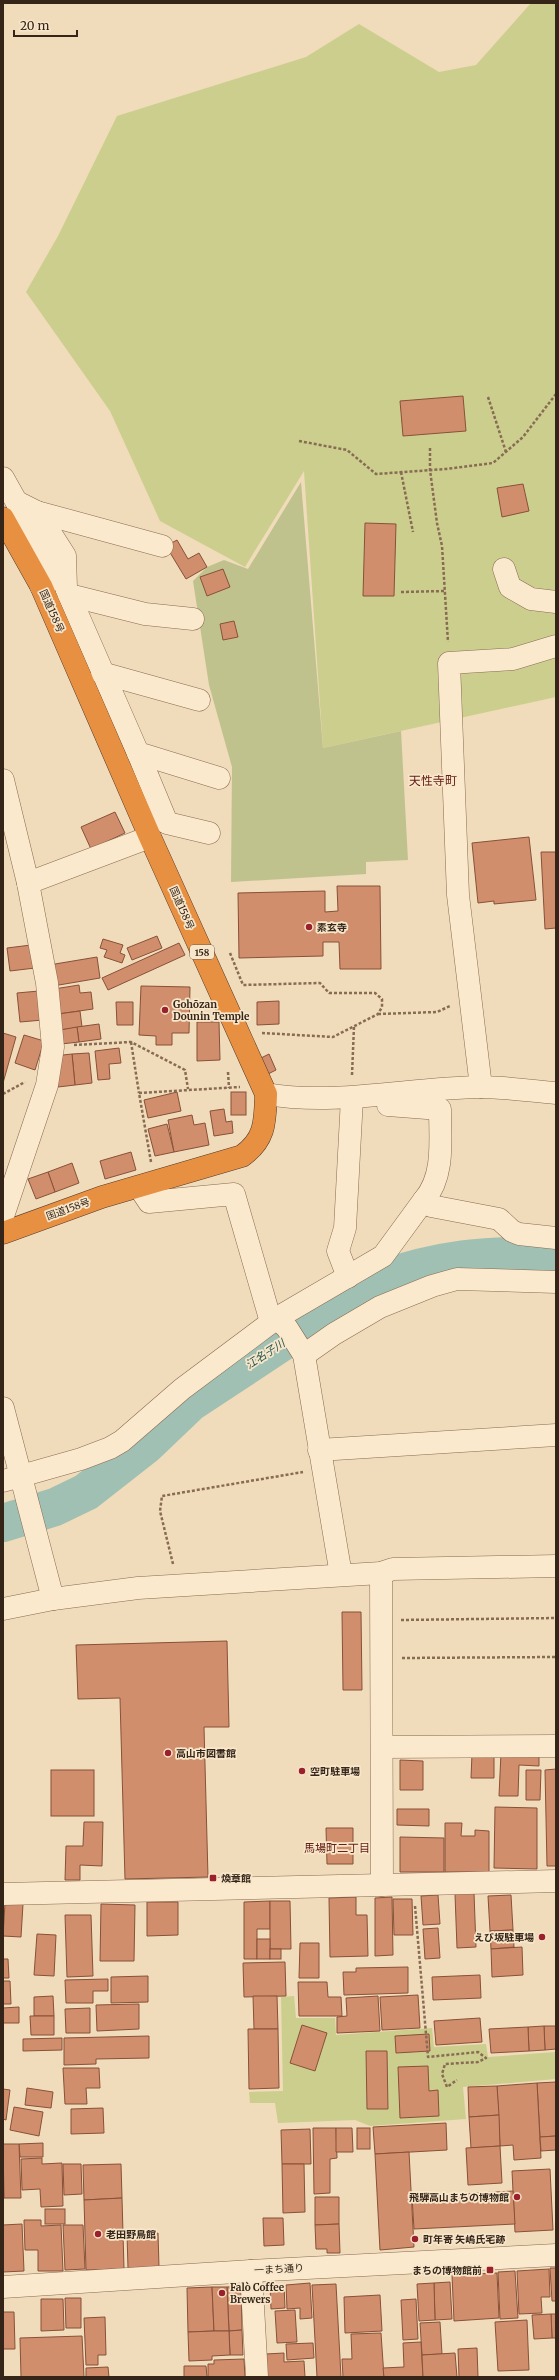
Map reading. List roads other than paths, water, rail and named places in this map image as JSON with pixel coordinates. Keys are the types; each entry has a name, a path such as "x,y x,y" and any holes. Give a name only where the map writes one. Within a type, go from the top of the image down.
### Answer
{"highway":[{"name":"国道158号","path":"3,1233 147,1184 242,1156 253,1148 260,1138 264,1124 264,1090 150,837 41,586 10,510"}],"street":[{"path":"3,478 10,510 36,512 162,546"},
{"path":"36,512 64,556 66,588 167,823 209,833"},
{"path":"504,569 510,587 531,599 556,602"},
{"path":"69,595 145,614 193,619"},
{"path":"481,1087 458,895 449,663 513,659 556,646"},
{"path":"102,672 199,700"},
{"path":"138,753 219,778"},
{"path":"3,780 28,883 47,983 53,1047 47,1085 3,1216"},
{"path":"28,883 150,837"},
{"path":"264,1090 291,1098 352,1098 481,1087 556,1093"},
{"path":"12,1479 81,1459 110,1448 138,1429 182,1389 278,1323 383,1256 433,1190 438,1168 440,1109 394,1107 352,1098"},
{"path":"348,1277 338,1251 345,1228 352,1098"},
{"path":"147,1184 149,1202 234,1194 278,1323 302,1351 341,1575"},
{"path":"424,1200 431,1206 499,1220 512,1231 519,1234 556,1238"},
{"path":"302,1351 380,1307 432,1286 457,1279 556,1282"},
{"path":"3,1408 12,1479 27,1503 53,1599"},
{"path":"321,1460 556,1434"},
{"path":"3,1609 53,1599 138,1588 381,1573 393,1569 556,1566"},
{"path":"381,1573 382,1885"},
{"path":"382,1747 556,1746"},
{"path":"3,1894 556,1881"},
{"name":"一まち通り","path":"3,2287 251,2271 556,2255"},
{"path":"251,2271 257,2377"}],"waterway":[{"name":"江名子川","path":"3,1523 55,1507 86,1492 146,1445 190,1403 373,1282 418,1268 463,1259 508,1256 556,1257"}],"place":[{"name":"素玄寺","path":"309,927"},
{"name":"Gohōzan Dounin Temple","path":"165,1010"},
{"name":"高山市図書館","path":"168,1753"},
{"name":"空町駐車場","path":"302,1771"},
{"name":"煥章館","path":"213,1878"},
{"name":"えび坂駐車場","path":"542,1937"},
{"name":"飛騨高山まちの博物館","path":"517,2197"},
{"name":"老田野鳥館","path":"98,2234"},
{"name":"町年寄 矢嶋氏宅跡","path":"415,2239"},
{"name":"まちの博物館前","path":"490,2270"},
{"name":"Falò Coffee Brewers","path":"222,2293"}],"district":[{"name":"天性寺町","path":"433,780"},
{"name":"馬場町二丁目","path":"337,1848"}]}
